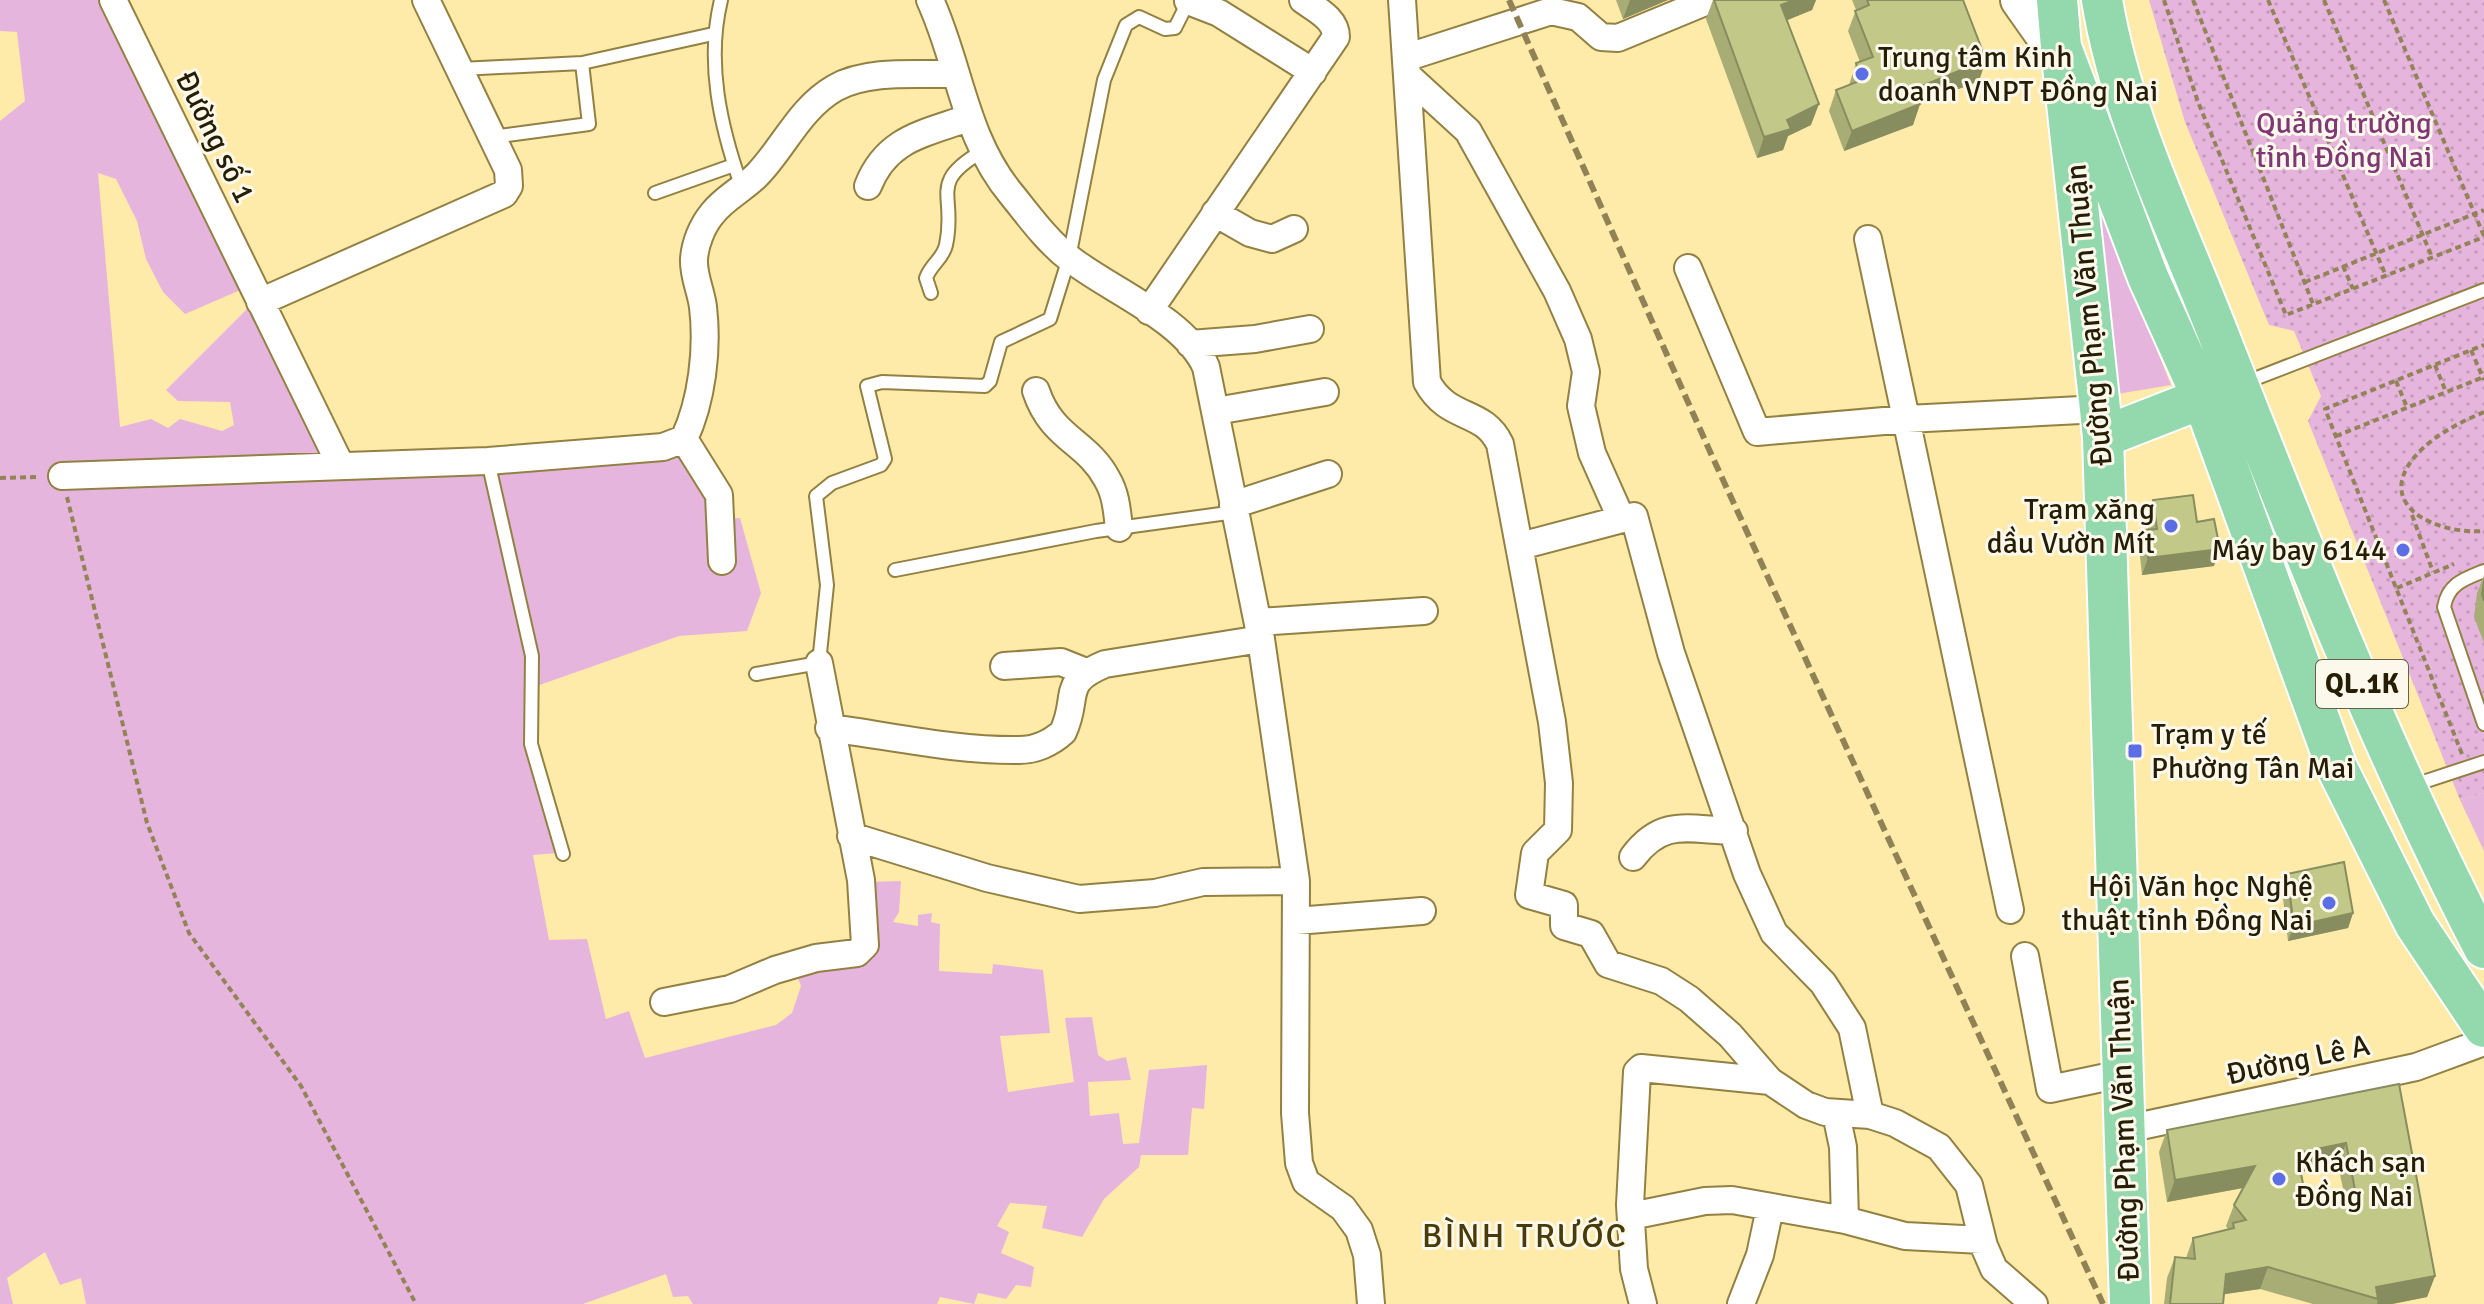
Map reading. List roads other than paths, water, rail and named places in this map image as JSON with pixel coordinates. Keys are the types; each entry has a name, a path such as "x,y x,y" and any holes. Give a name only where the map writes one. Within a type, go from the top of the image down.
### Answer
{"main road":[{"path":"2019,0 2048,20"},
{"name":"QL.1K","path":"2102,0 2118,74 2337,768 2415,924 2484,1027"},
{"name":"QL.1K","path":"2048,20 2148,277 2220,391 2405,788 2484,948"},
{"name":"Đường Phạm Văn Thuận","path":"2048,20 2102,423 2122,1130 2130,1304"},
{"path":"2102,423 2220,391"}],"street":[{"name":"Đường số 1","path":"113,0 341,466"},
{"path":"260,302 504,194 510,177 426,0"},
{"path":"930,0 981,152 1008,191 1069,258 1149,311 1190,344 1206,367 1260,630 1296,881 1295,1113 1299,1163 1306,1182 1343,1208 1359,1230 1367,1255 1371,1304"},
{"path":"1149,311 1336,37 1336,28 1303,0"},
{"path":"1402,0 1427,382 1437,400 1483,423 1495,434 1503,455 1559,783 1558,830 1535,853 1529,895 1564,905 1564,926 1591,934 1602,957 1613,967 1661,981 1689,999 1730,1035 1770,1081 1806,1105 1836,1114 1870,1115 1921,1135 1950,1158 1969,1185 1982,1240 1994,1269 2034,1304"},
{"path":"1408,66 1551,11 1578,17 1601,37 1618,38 1710,0"},
{"path":"1189,1 1219,13 1313,72"},
{"path":"1408,66 1468,131 1552,280 1578,339 1586,372 1581,406 1592,453 1621,518"},
{"path":"684,439 696,404 703,352 703,306 694,262 696,249 711,214 738,175 759,173 795,125 835,88 873,77 955,74"},
{"path":"868,186 879,162 903,142 968,118"},
{"path":"1215,213 1264,238 1272,239 1294,229"},
{"path":"1868,239 2010,910"},
{"path":"1688,268 1757,432 1907,419 2102,423"},
{"path":"1190,344 1255,339 1310,329"},
{"path":"1036,391 1046,417 1106,477 1113,492 1119,528"},
{"path":"1216,411 1325,392"},
{"path":"62,476 488,461 663,447 684,439"},
{"path":"684,439 719,495 722,561"},
{"path":"1234,508 1328,474"},
{"path":"1520,546 1634,516 1671,653 1747,874 1774,933 1823,983 1852,1028 1870,1115"},
{"path":"829,728 953,744 1019,750 1035,748 1063,732 1074,689 1086,672 1105,664 1260,630 1424,611"},
{"path":"1004,666 1061,662 1086,672"},
{"path":"664,1002 730,989 775,970 816,958 857,953 865,945 861,880 829,728 819,663"},
{"path":"1633,857 1649,836 1661,831 1734,831"},
{"path":"851,836 987,878 1079,899 1155,893 1203,882 1296,881"},
{"path":"1296,921 1422,911"},
{"path":"2025,956 2050,1089 2121,1074"},
{"name":"Đường Lê A","path":"2122,1130 2416,1067 2484,1042"},
{"path":"1643,1304 1634,1269 1631,1216 1632,1116 1638,1069 1770,1081"},
{"path":"1836,1114 1843,1147 1845,1220"},
{"path":"1631,1216 1717,1200 1845,1220 1905,1236 1982,1240"},
{"path":"1741,1304 1760,1255 1770,1208"}],"lane":[{"path":"655,193 738,175 718,108 713,34 721,0"},
{"path":"756,674 819,663 827,585 816,496 832,483 881,465 885,459 867,386 882,382 989,384 1001,342 1050,319 1057,302 1059,280 1069,258 1104,80 1126,25 1139,17 1165,29 1175,28 1189,1"},
{"path":"459,69 582,63 713,34"},
{"path":"492,137 589,124 582,63"},
{"path":"931,293 926,278 933,264 943,256 948,232 948,181 954,169 981,152"},
{"path":"2220,391 2484,290"},
{"path":"488,461 532,656 531,744 563,854"},
{"path":"895,570 1234,508"},
{"path":"2484,571 2454,585 2447,593 2444,607 2484,724"},
{"path":"2405,788 2484,762"}],"railway":[{"path":"1509,0 1712,456 2103,1304"}],"place":[{"name":"Trung tâm Kinh doanh VNPT Đồng Nai","path":"1862,74"},
{"name":"Trạm xăng dầu Vườn Mít","path":"2171,526"},
{"name":"Máy bay 6144","path":"2403,550"},
{"name":"Trạm y tế Phường Tân Mai","path":"2135,751"},
{"name":"Hội Văn học Nghệ thuật tỉnh Đồng Nai","path":"2329,903"},
{"name":"Khách sạn Đồng Nai","path":"2279,1179"}],"district":[{"name":"BÌNH TRƯỚC","path":"1525,1236"}],"park label":[{"name":"Quảng trường tỉnh Đồng Nai","path":"2344,140"}]}
